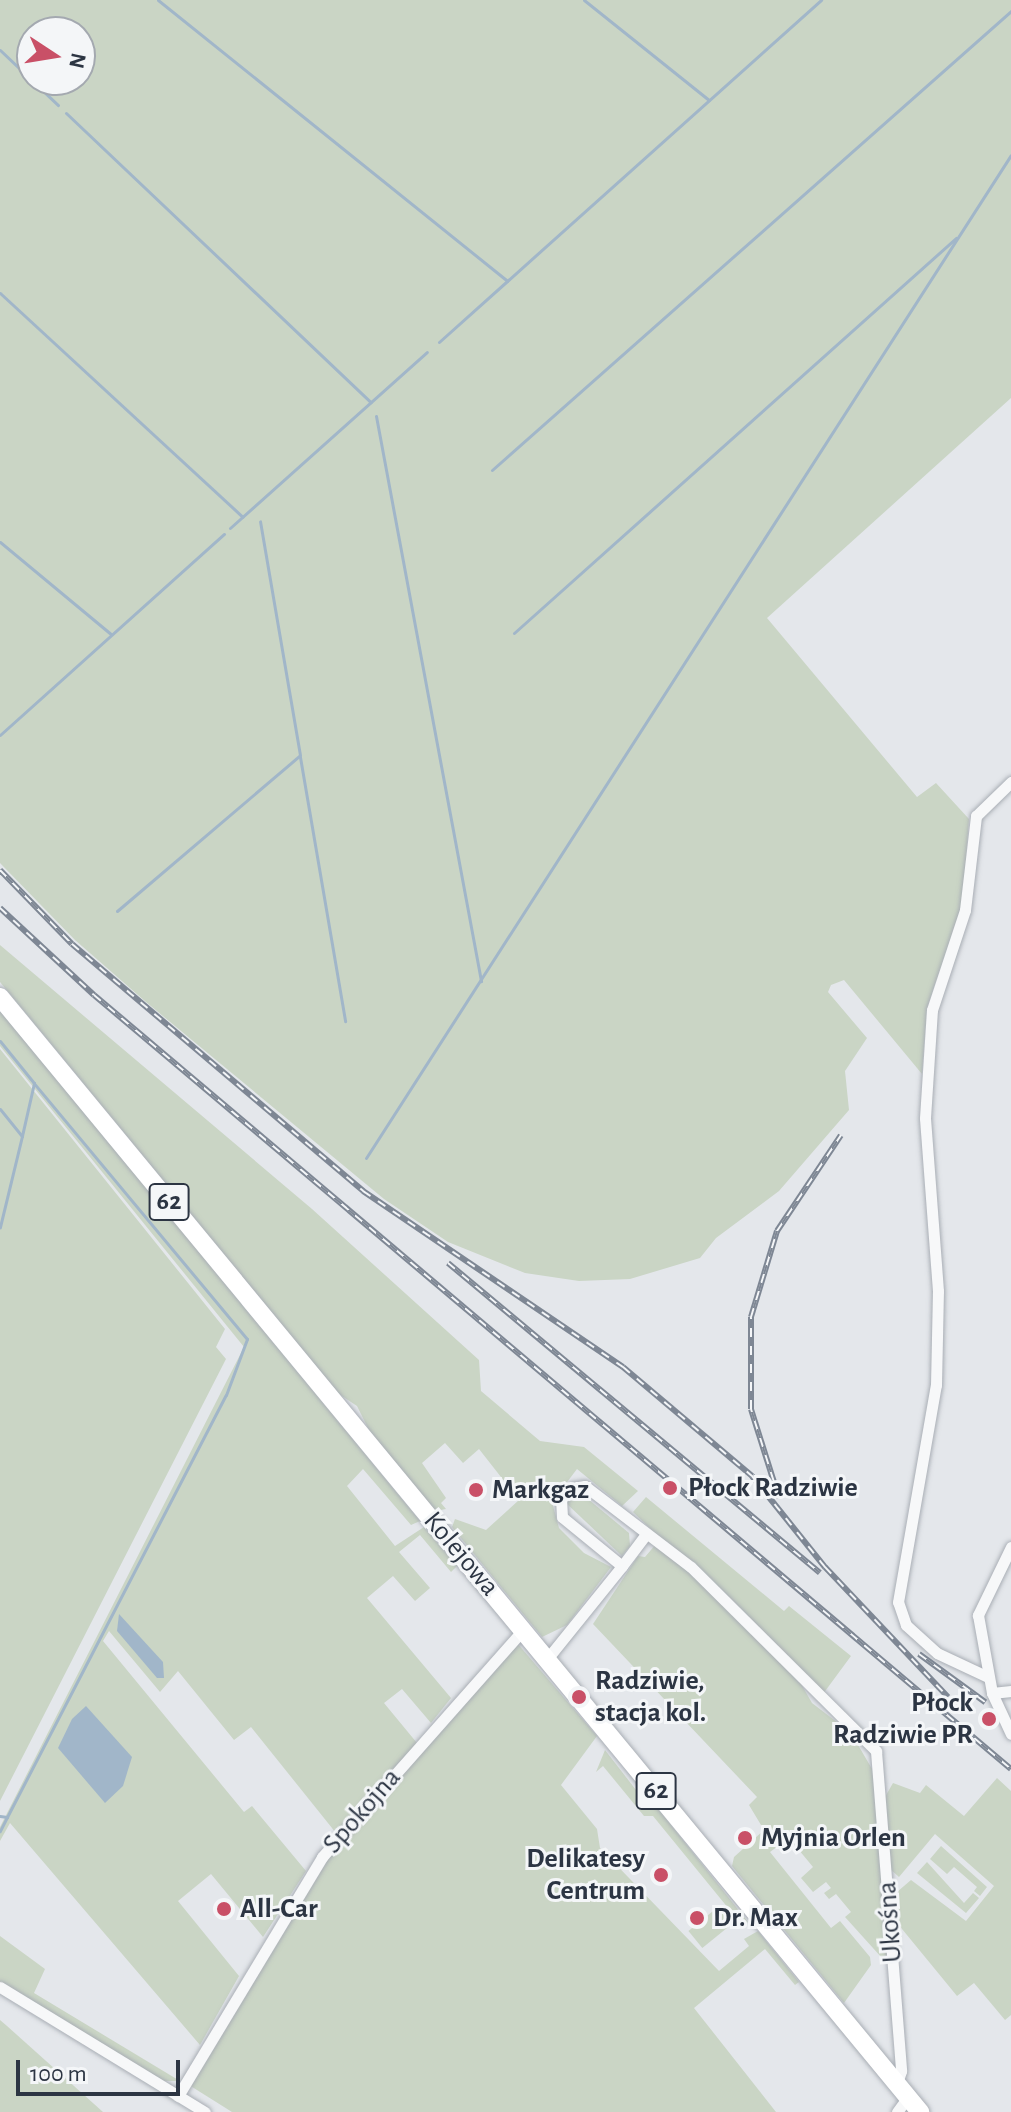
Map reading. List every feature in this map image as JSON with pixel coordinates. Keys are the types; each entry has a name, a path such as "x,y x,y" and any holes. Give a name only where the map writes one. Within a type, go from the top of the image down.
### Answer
{"main road":[{"name":"Kolejowa","path":"0,997 547,1659 906,2101"}],"street":[{"path":"988,1677 937,1653 906,1625 898,1602 936,1385 938,1291 925,1118 930,1024 965,910 976,816 1011,782"},
{"name":"Ukośna","path":"622,1566 562,1517 559,1505 566,1492 579,1486 591,1489 645,1535 691,1567 812,1693 876,1751 901,2071 906,2101"},
{"path":"547,1659 645,1535"},
{"path":"1011,1547 978,1609 992,1693 1011,1734"},
{"name":"Spokojna","path":"178,2096 322,1857 523,1630"},
{"path":"992,1693 1011,1691"},
{"path":"0,1987 205,2112"}],"green space":[{"path":"0,0 1011,0 1011,398 767,618 917,797 936,783 969,819 963,901 927,1008 922,1074 844,980 831,985 828,992 867,1038 845,1071 849,1110 779,1191 716,1238 700,1258 630,1279 579,1281 525,1273 448,1242 384,1199 75,940 0,863"},
{"path":"0,945 312,1209 479,1360 481,1391 540,1441 584,1447 638,1491 622,1506 577,1469 552,1502 559,1528 584,1553 611,1567 567,1625 542,1637 452,1527 455,1519 486,1530 519,1500 479,1449 463,1463 445,1443 422,1463 446,1498 441,1503 446,1509 435,1511 369,1430 357,1406 339,1394 0,982"},
{"path":"0,1010 420,1521 411,1525 363,1469 347,1486 395,1546 424,1527 457,1566 451,1572 420,1535 399,1552 430,1588 415,1601 393,1576 367,1598 451,1698 431,1723 402,1689 384,1703 417,1743 336,1833 251,1727 234,1740 178,1671 160,1692 109,1631 103,1641 244,1812 252,1806 306,1871 263,1937 211,1874 178,1901 239,1976 200,2045 10,1823 0,1841 0,1827 244,1347 0,1046"},
{"path":"0,1049 225,1329 216,1347 226,1359 0,1801"},
{"path":"582,1494 629,1533 630,1546 622,1556 566,1503"},
{"path":"646,1497 784,1611 789,1606 851,1656 823,1694 633,1512"},
{"path":"656,1544 685,1566 800,1682 812,1703 851,1733 875,1774 891,1968 845,1917 851,1912 836,1894 829,1899 824,1893 831,1888 826,1882 813,1892 801,1878 813,1867 789,1838 770,1852 831,1928 840,1921 870,1957 871,1965 844,2003 732,1866 734,1857 764,1830 749,1805 757,1797 593,1624 638,1556 645,1557"},
{"path":"517,1643 597,1736 561,1785 597,1829 600,1848 719,1971 749,1946 744,1939 758,1931 799,1982 795,1985 765,1949 694,2008 776,2112 232,2112 189,2085 326,1858"},
{"path":"605,1750 636,1790 648,1796 748,1922 742,1925 653,1816 644,1816 603,1766 596,1772"},
{"path":"997,1778 1011,1791 1011,2015 1005,2020 974,1983 957,1996 893,1918 897,1892 911,1880 966,1921 994,1886 935,1834 899,1877 890,1869 885,1797 893,1783 920,1793 926,1785 964,1816"},
{"path":"941,1846 987,1887 980,1896 974,1891 977,1887 954,1867 947,1874 930,1859"},
{"path":"927,1862 964,1903 973,1893 979,1898 966,1913 917,1873"},
{"path":"718,1907 732,1924 702,1948 688,1931"},
{"path":"0,1936 45,1969 34,1993 180,2081 164,2081 0,1982"},
{"path":"0,2020 7,2026 103,2112 0,2112"}],"water":[{"path":"119,1614 163,1662 164,1678 157,1678 117,1631"},
{"path":"86,1706 132,1757 123,1786 105,1803 58,1748 72,1719"}],"waterway":[{"path":"158,0 507,281"},
{"path":"584,0 709,100"},
{"path":"439,342 821,0"},
{"path":"492,470 1011,11"},
{"path":"0,50 58,105"},
{"path":"66,113 371,402"},
{"path":"366,1158 1011,155"},
{"path":"514,633 956,238"},
{"path":"0,293 243,517"},
{"path":"230,528 427,352"},
{"path":"376,416 481,981"},
{"path":"117,911 300,755 260,521"},
{"path":"0,735 224,534"},
{"path":"0,542 111,634"},
{"path":"300,757 345,1021"},
{"path":"0,1041 34,1083"},
{"path":"7,1817 226,1395 247,1339 34,1083 22,1136"},
{"path":"0,1109 22,1136 0,1227"},
{"path":"0,1816 7,1817 0,1831"}],"railway":[{"path":"0,870 72,944 363,1191 623,1367 752,1476 825,1567 948,1697"},
{"path":"0,908 94,995 1011,1769"},
{"path":"779,1498 751,1409 751,1317 777,1231 841,1135"},
{"path":"448,1263 820,1573"},
{"path":"919,1654 985,1702"}],"place":[{"name":"Płock Radziwie","path":"670,1488"},
{"name":"Markgaz","path":"476,1490"},
{"name":"Radziwie, stacja kol.","path":"579,1697"},
{"name":"Płock Radziwie PR","path":"989,1719"},
{"name":"Myjnia Orlen","path":"745,1838"},
{"name":"Delikatesy Centrum","path":"661,1875"},
{"name":"All-Car","path":"224,1909"},
{"name":"Dr. Max","path":"697,1918"}]}
